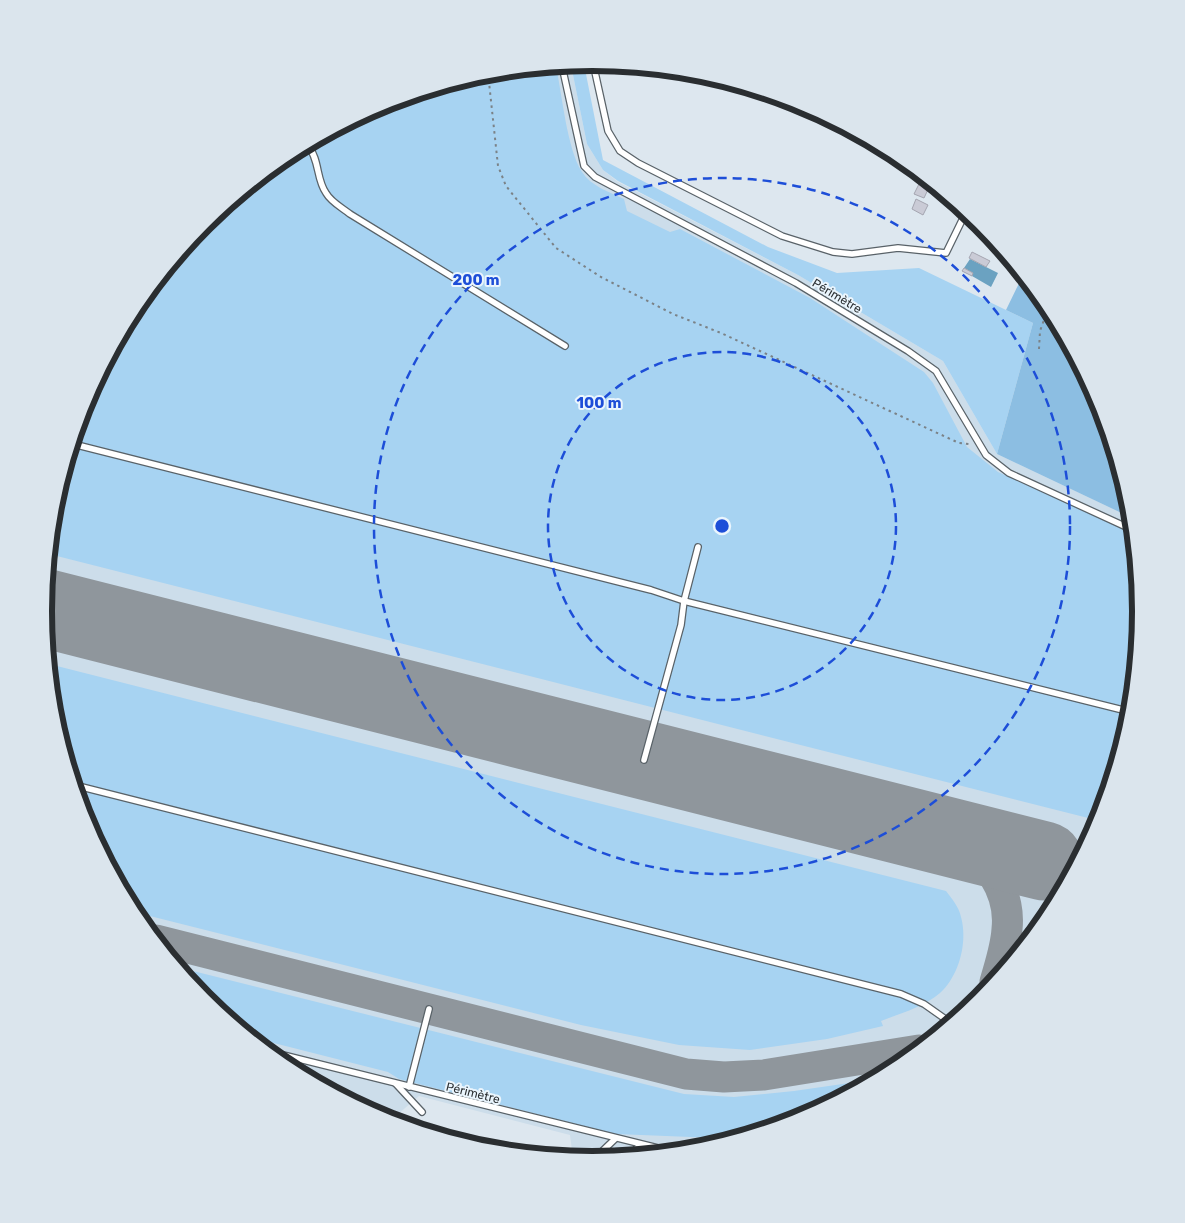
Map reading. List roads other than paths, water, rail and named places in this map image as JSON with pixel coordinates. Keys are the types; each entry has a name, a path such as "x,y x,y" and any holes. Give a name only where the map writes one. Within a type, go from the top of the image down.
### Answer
{"lane":[{"path":"595,71 608,131 620,151 638,163 782,236 834,252 852,254 898,248 946,253 963,219"},
{"name":"Périmètre","path":"563,73 584,166 596,177 796,283 908,351 936,371 979,444 992,460 1009,473 1126,527"},
{"path":"312,151 316,156 324,190 330,199 350,214 565,346"},
{"path":"79,445 642,588 684,601 1123,710"},
{"path":"644,760 681,625 684,601 698,547"},
{"path":"82,787 902,994 924,1004 946,1019"},
{"path":"409,1087 428,1009"},
{"name":"Périmètre","path":"286,1056 654,1148"},
{"path":"395,1083 422,1112"},
{"path":"603,1151 615,1139"},
{"path":"636,1149 640,1145"}]}
